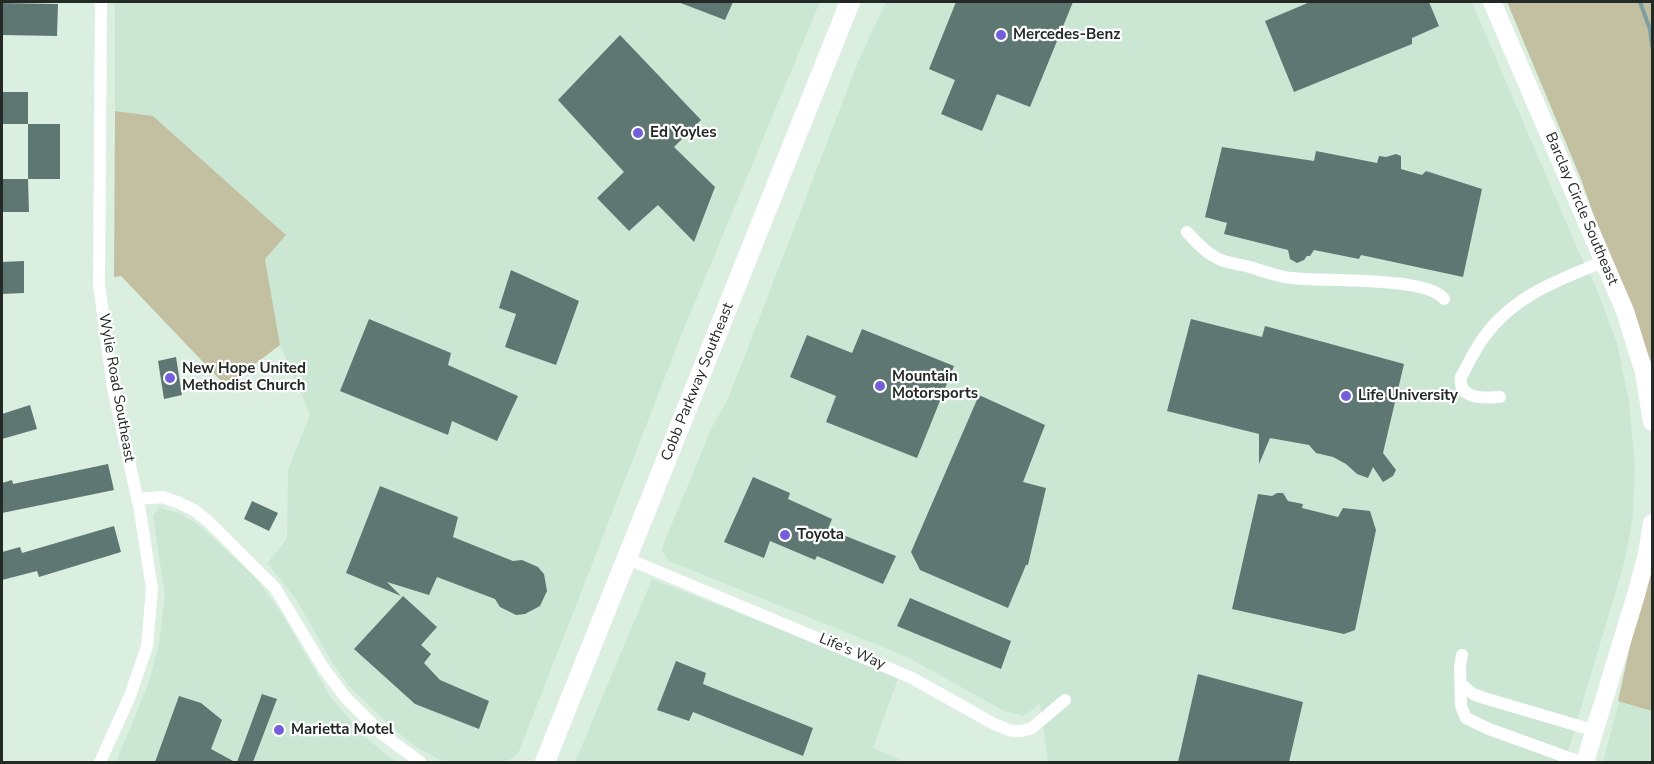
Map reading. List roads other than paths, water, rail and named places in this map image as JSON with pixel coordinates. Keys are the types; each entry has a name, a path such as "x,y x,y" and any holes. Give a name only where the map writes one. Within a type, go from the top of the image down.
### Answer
{"main road":[{"name":"Cobb Parkway Southeast","path":"545,762 850,2"}],"street":[{"name":"Wylie Road Southeast","path":"100,762 130,696 147,646 152,589 138,499 125,451 113,388 99,285 101,2"},
{"name":"Barclay Circle Southeast","path":"1492,2 1625,311 1640,356 1653,422"},
{"path":"1187,232 1218,259 1272,274 1289,278 1405,285 1434,291 1440,293 1444,298"},
{"path":"1500,397 1475,397 1466,393 1460,384 1461,377 1484,336 1515,304 1530,293 1605,261"},
{"path":"138,499 163,497 194,510 209,522 275,588 319,661 345,697 381,733 420,762"},
{"path":"1585,762 1636,595 1653,523"},
{"name":"Life's Way","path":"628,559 912,678 994,724 1012,730 1022,731 1032,728 1065,700"},
{"path":"1462,655 1461,706 1466,718 1489,729 1580,762"},
{"path":"1461,684 1473,694 1484,698 1596,731"}],"waterway":[{"path":"1640,2 1650,29 1652,46"}],"place":[{"name":"Mercedes-Benz","path":"1001,35"},
{"name":"Ed Yoyles","path":"638,133"},
{"name":"New Hope United Methodist Church","path":"170,378"},
{"name":"Mountain Motorsports","path":"880,386"},
{"name":"Life University","path":"1346,396"},
{"name":"Toyota","path":"785,535"},
{"name":"Marietta Motel","path":"279,730"}]}
